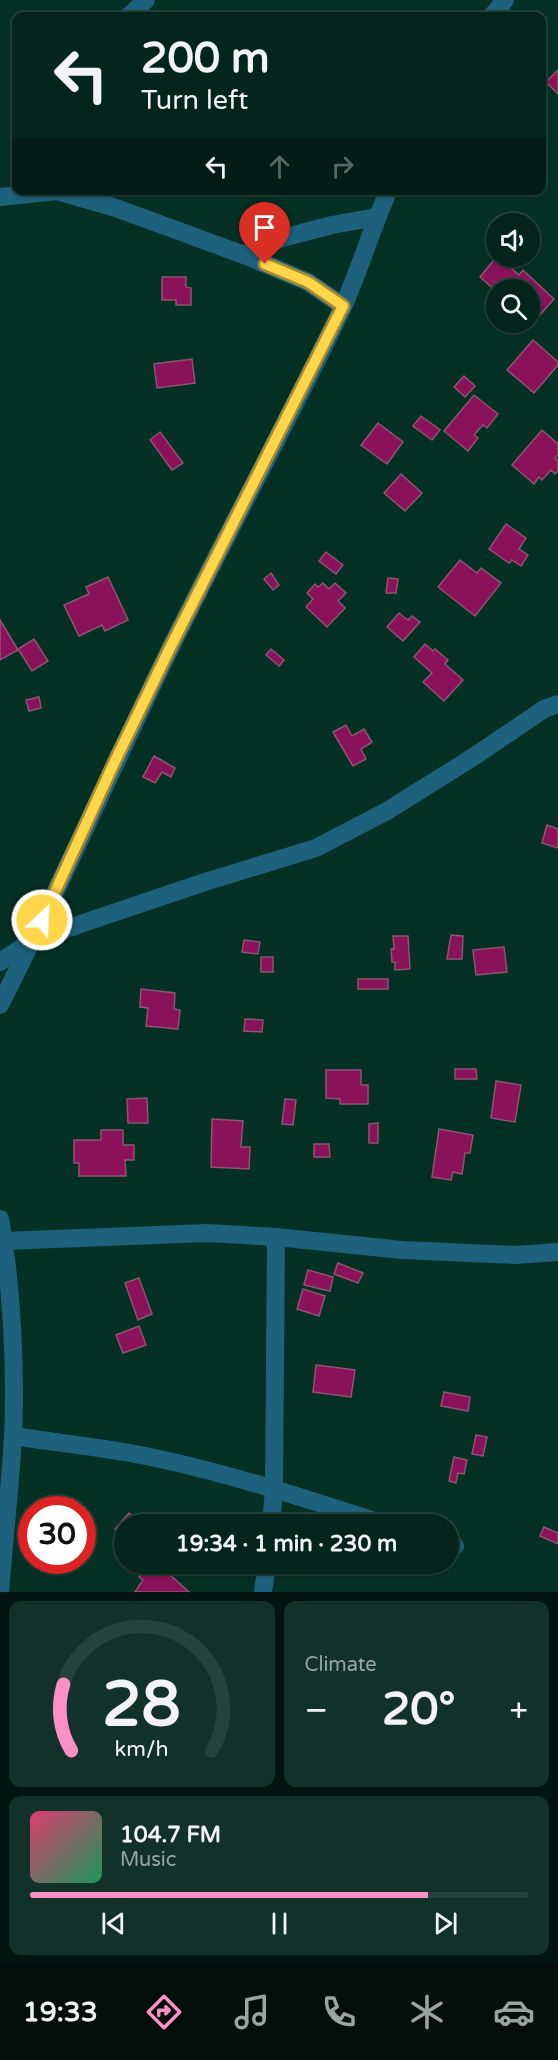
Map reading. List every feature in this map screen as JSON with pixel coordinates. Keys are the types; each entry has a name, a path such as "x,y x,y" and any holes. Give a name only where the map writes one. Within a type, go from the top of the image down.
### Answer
{"street":[{"path":"133,12 146,0"},
{"path":"495,12 505,0"},
{"path":"0,197 19,195"},
{"path":"71,195 116,208 244,255 308,282 343,306"},
{"path":"0,1005 33,940 170,648 343,306 387,195"},
{"path":"244,255 282,238 332,225 377,217"},
{"path":"0,962 33,940 205,882 316,848 387,811 544,709 558,704"},
{"path":"0,1219 12,1333 13,1436 0,1592"},
{"path":"4,1241 207,1233 276,1237 402,1250 515,1255 558,1252"},
{"path":"272,1514 276,1237"},
{"path":"13,1436 130,1453 241,1480 352,1514"},
{"path":"264,1592 266,1574"}],"building":[{"path":"558,70 558,94 546,82"},
{"path":"488,267 510,267 519,275 523,270 533,279 486,279 486,282 480,277"},
{"path":"162,277 186,277 186,287 191,288 191,305 176,305 176,300 162,300"},
{"path":"540,286 554,299 540,315"},
{"path":"533,340 558,362 558,365 534,393 507,370"},
{"path":"192,359 195,383 157,388 154,364"},
{"path":"464,376 475,386 465,397 454,387"},
{"path":"474,395 498,414 487,428 483,425 474,435 478,438 468,451 444,431"},
{"path":"421,416 440,430 432,440 413,426"},
{"path":"378,423 403,442 387,464 361,445"},
{"path":"542,430 558,444 558,454 555,458 558,461 558,471 555,474 551,470 542,480 539,477 534,484 512,465"},
{"path":"160,432 183,463 172,470 150,440"},
{"path":"401,474 422,493 405,511 384,493"},
{"path":"506,524 526,538 519,549 528,555 521,566 512,560 509,563 489,549"},
{"path":"326,552 343,565 336,574 319,561"},
{"path":"460,560 477,573 481,568 501,583 475,616 438,587"},
{"path":"271,573 279,585 273,590 264,579"},
{"path":"108,577 128,620 105,631 102,625 79,636 64,605 89,594 86,587"},
{"path":"388,578 398,579 396,593 386,593"},
{"path":"323,583 329,589 335,583 346,593 338,601 345,608 327,627 306,607 313,599 307,593 315,584 318,587"},
{"path":"399,613 408,620 412,616 420,622 403,641 387,627"},
{"path":"0,620 18,650 0,660"},
{"path":"34,639 48,661 32,671 18,649"},
{"path":"425,644 448,660 445,664 463,680 444,701 423,682 432,673 414,657"},
{"path":"271,649 284,660 279,666 266,655"},
{"path":"39,697 41,708 29,711 26,700"},
{"path":"346,725 352,736 364,729 372,742 361,749 366,759 353,766 333,732"},
{"path":"154,756 175,768 171,777 162,772 155,783 143,777"},
{"path":"547,825 558,829 558,848 542,843"},
{"path":"451,935 463,936 462,959 447,959"},
{"path":"393,936 408,936 410,969 395,970 391,949 394,949"},
{"path":"244,940 260,942 258,954 242,952"},
{"path":"504,947 507,972 476,975 473,950"},
{"path":"261,957 273,957 273,972 261,972"},
{"path":"358,979 388,979 388,989 358,989"},
{"path":"141,989 175,993 174,1009 180,1010 178,1029 146,1026 148,1008 140,1007"},
{"path":"245,1019 263,1020 262,1032 244,1031"},
{"path":"455,1069 476,1069 477,1079 455,1079"},
{"path":"326,1070 361,1070 361,1085 368,1085 368,1104 340,1104 340,1099 326,1098"},
{"path":"496,1081 521,1085 515,1122 491,1118"},
{"path":"147,1098 148,1123 128,1123 127,1099"},
{"path":"285,1099 296,1100 293,1125 282,1124"},
{"path":"212,1119 243,1121 241,1147 250,1147 249,1169 211,1167"},
{"path":"378,1123 378,1143 369,1143 369,1124"},
{"path":"439,1129 473,1135 470,1153 465,1153 462,1174 453,1172 451,1180 432,1177"},
{"path":"101,1130 123,1130 123,1145 134,1145 134,1160 125,1160 126,1176 79,1176 79,1163 74,1163 74,1140 101,1140"},
{"path":"314,1144 329,1144 330,1157 314,1157"},
{"path":"338,1263 363,1273 358,1283 334,1274"},
{"path":"308,1270 333,1277 330,1291 304,1285"},
{"path":"139,1278 152,1314 138,1320 125,1283"},
{"path":"303,1289 325,1296 319,1316 297,1309"},
{"path":"139,1326 146,1345 123,1353 116,1335"},
{"path":"316,1365 355,1370 351,1397 313,1392"},
{"path":"444,1392 470,1397 468,1411 441,1406"},
{"path":"476,1435 487,1437 483,1456 472,1454"},
{"path":"454,1457 467,1460 464,1474 458,1473 456,1483 449,1481"},
{"path":"544,1527 558,1533 558,1544 540,1536"},
{"path":"142,1574 169,1574 189,1592 135,1592 143,1580 139,1577"}],"route":[{"path":"42,920 170,648 343,306 308,282 265,264"}]}
